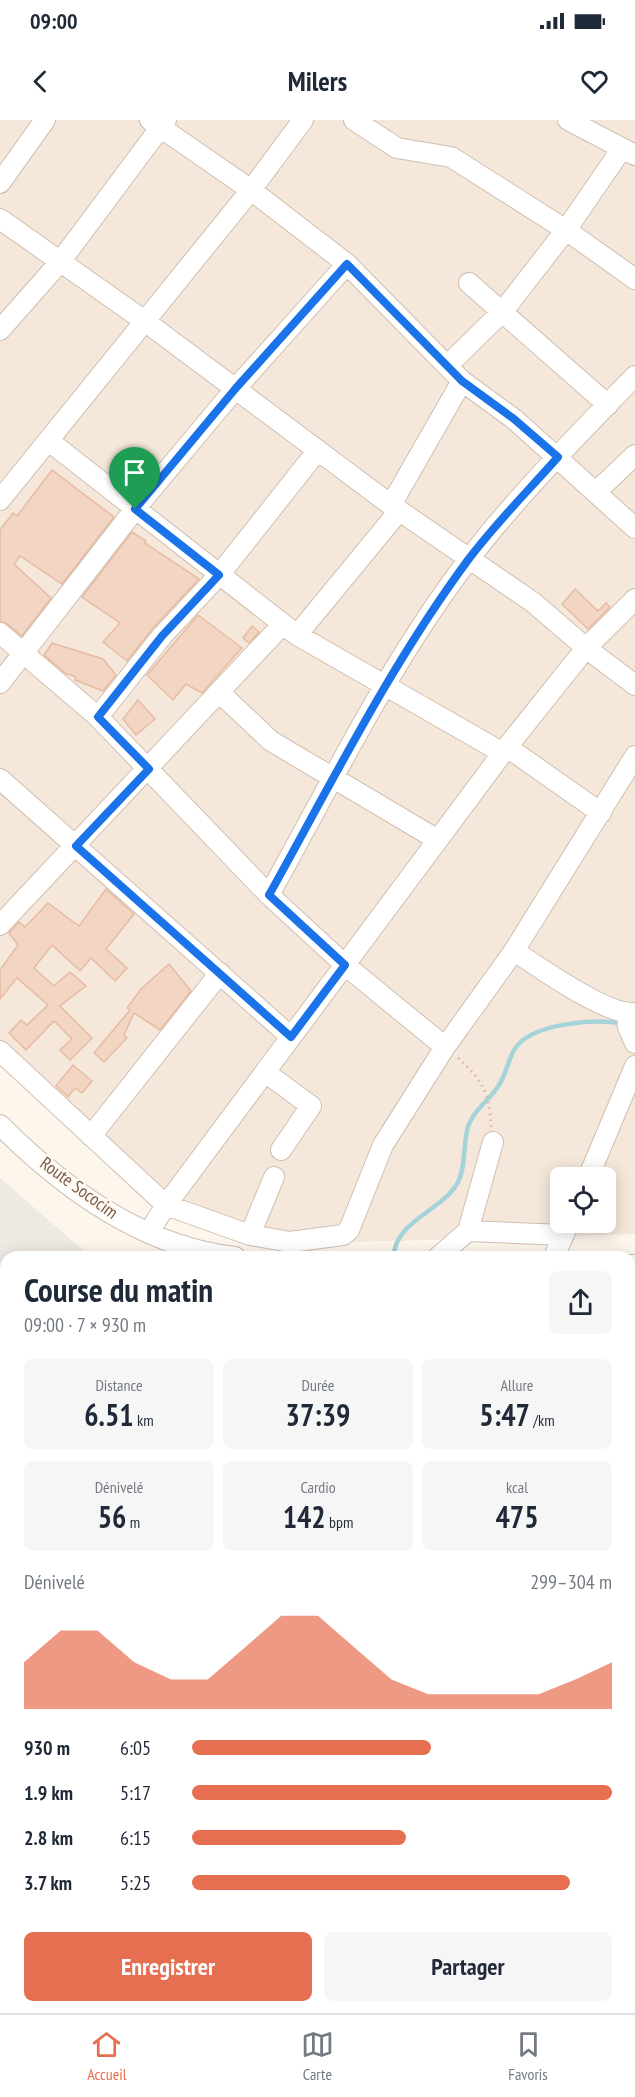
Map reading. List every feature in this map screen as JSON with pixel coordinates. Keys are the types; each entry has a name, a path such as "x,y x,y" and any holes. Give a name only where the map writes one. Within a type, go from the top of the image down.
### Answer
{"street":[{"path":"0,183 45,120"},
{"path":"0,500 146,322 251,190 303,120"},
{"path":"354,120 397,148 451,157 566,230 635,279"},
{"path":"447,366 503,311 628,152 568,120"},
{"path":"0,330 60,262 159,123 347,264 462,381 514,419 635,528"},
{"path":"0,219 146,322 395,508 534,603 586,648 635,685"},
{"path":"0,683 26,653 135,509 236,388 347,264"},
{"path":"469,283 608,405"},
{"path":"269,895 425,621 470,558 558,457 635,376"},
{"path":"0,925 219,693 290,630 395,508 462,381"},
{"path":"49,441 290,630 386,686 505,750 601,813"},
{"path":"98,717 162,636 219,575 318,450"},
{"path":"596,492 635,455"},
{"path":"148,1232 505,750 586,648 635,599"},
{"path":"0,633 98,717 269,895 345,965 445,1047"},
{"path":"219,693 272,741 333,780 438,840"},
{"path":"0,1052 166,1205 250,1235 290,1242 347,1233 383,1145 445,1047 514,951 635,756"},
{"path":"0,779 291,1037"},
{"path":"514,951 584,995 631,1013 628,1027 635,1043"},
{"path":"90,1136 220,973"},
{"path":"593,1167 635,1066"},
{"path":"265,1072 311,1106 281,1150"},
{"name":"Route Sococim","path":"0,1125 92,1203 148,1232 186,1247 206,1251"},
{"path":"445,1251 468,1231 493,1142"},
{"path":"250,1235 274,1177"},
{"path":"468,1231 550,1229"},
{"path":"557,1251 564,1233"}],"path":[{"path":"445,1047 472,1072 489,1097 493,1142"}],"shaded area":[{"path":"0,120 635,120 635,1234 288,1244 151,1202 0,1061"},
{"path":"0,1178 84,1251 0,1251"}],"building":[{"path":"52,470 114,517 62,584 20,556 14,564 51,598 22,636 0,621 0,530 13,513 17,516"},
{"path":"132,532 199,579 153,628 127,661 103,642 120,623 82,597"},
{"path":"575,589 598,611 606,603 610,607 588,629 562,604"},
{"path":"198,615 242,648 202,693 186,684 173,700 147,675"},
{"path":"252,626 259,632 249,643 243,638"},
{"path":"52,643 103,659 116,675 103,691 75,680 76,677 65,673 44,655"},
{"path":"138,700 155,719 136,735 123,719"},
{"path":"106,889 134,914 106,949 127,968 115,981 91,958 80,971 52,945 34,968 54,986 70,972 86,986 60,1006 92,1038 70,1060 60,1050 72,1039 54,1021 26,1050 9,1033 21,1020 27,1025 48,1005 17,978 0,999 0,970 18,945 9,933 19,922 25,927 48,903 79,926"},
{"path":"169,964 191,991 160,1030 134,1013 124,1035 127,1038 104,1062 94,1053 130,1010 127,1008 141,989"},
{"path":"73,1065 92,1081 82,1093 75,1088 68,1097 56,1086"}],"waterway":[{"path":"395,1251 402,1234 410,1225 442,1201 458,1182 463,1168 469,1124 500,1083 514,1050 522,1041 534,1034 563,1025 595,1022 621,1023"}],"route":[{"path":"347,264 462,381 514,419 558,457 470,558 425,621 269,895 345,965 291,1037 76,846 149,769 98,717 162,636 219,575 135,509 236,388 347,264"}]}
